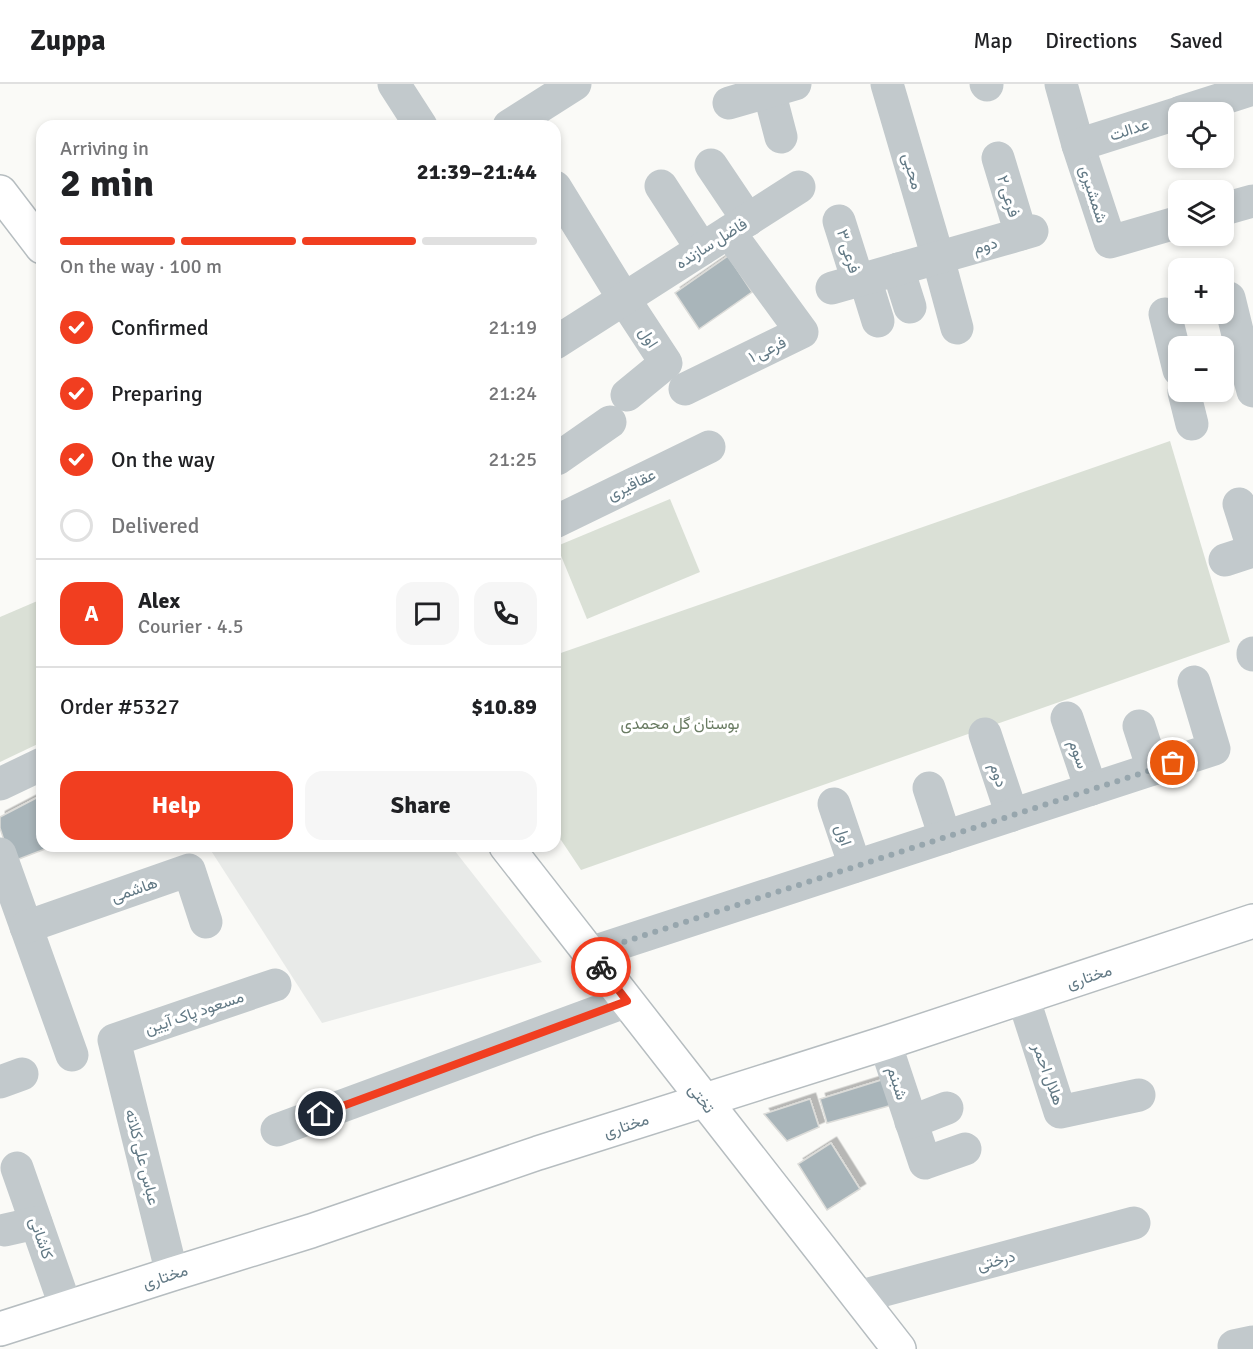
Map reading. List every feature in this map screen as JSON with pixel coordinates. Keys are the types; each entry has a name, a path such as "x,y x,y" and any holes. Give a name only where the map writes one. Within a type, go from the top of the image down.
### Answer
{"main road":[{"path":"0,192 36,240"},
{"name":"تختی","path":"511,852 627,1001 711,1099 899,1349"},
{"name":"مختاری","path":"0,1329 311,1231 538,1153 885,1044 1253,921"}],"street":[{"path":"394,84 417,120"},
{"path":"521,120 575,84"},
{"name":"محبی","path":"887,84 938,258"},
{"path":"1061,84 1078,146"},
{"path":"729,103 782,88 781,137"},
{"name":"عدالت","path":"1197,102 1211,93 1253,89"},
{"name":"عدالت","path":"1078,146 1168,117"},
{"name":"شمشیری","path":"1078,146 1110,242 1168,225"},
{"name":"فرعی ۲","path":"998,158 1027,233"},
{"path":"711,165 726,234"},
{"path":"661,186 726,234"},
{"name":"فاضل سازنده","path":"561,338 799,188"},
{"path":"561,197 624,299"},
{"path":"1234,206 1253,201"},
{"name":"فرعی ۳","path":"839,221 852,282"},
{"name":"دوم","path":"938,258 1027,233"},
{"name":"فرعی ۱","path":"685,389 802,332 726,234"},
{"path":"878,321 852,282 938,258 957,328"},
{"path":"898,269 910,308"},
{"name":"اول","path":"561,458 619,409 666,363 624,299"},
{"path":"1165,314 1171,336"},
{"path":"1234,323 1240,352 1253,391"},
{"path":"1186,402 1192,424"},
{"name":"عقاقیری","path":"561,519 708,447"},
{"path":"1239,504 1244,553"},
{"path":"590,953 1214,749 1194,682"},
{"name":"سوم","path":"1067,718 1091,789"},
{"path":"1139,726 1153,769"},
{"name":"دوم","path":"985,734 1012,815"},
{"path":"0,784 36,768"},
{"path":"929,788 945,837"},
{"name":"اول","path":"834,804 855,866"},
{"path":"0,854 72,1055"},
{"name":"هاشمی","path":"26,927 189,870 206,922"},
{"name":"مسعود پاک آیین","path":"114,1040 275,985"},
{"name":"هلال احمر","path":"1023,997 1060,1112 1139,1095"},
{"path":"277,1130 627,1001"},
{"name":"عباس علی کلاته","path":"114,1040 172,1274"},
{"name":"شبنم","path":"885,1044 925,1163 965,1149"},
{"name":"شبنم","path":"911,1122 947,1108"},
{"name":"کاشانی","path":"17,1168 21,1227 66,1308"},
{"name":"درختی","path":"858,1297 1134,1223"}],"shaded area":[{"path":"212,852 456,852 542,962 322,1023"}],"green space":[{"name":"بوستان گل محمدی","path":"1170,441 1230,642 581,870 561,840 561,653"},
{"path":"670,499 700,572 587,619 561,556 561,544"},
{"path":"36,602 36,745 0,762 0,617"}],"building":[{"path":"728,256 752,292 699,329 675,293"},
{"path":"36,798 37,852 11,862 0,828 0,817"},
{"path":"891,1077 896,1104 827,1123 820,1099"},
{"path":"810,1099 819,1127 787,1141 764,1114"},
{"path":"831,1143 860,1189 827,1210 798,1164"}],"way so far":[{"path":"601,967 590,953 1173,763"}],"route":[{"path":"321,1114 627,1001 601,967"}]}
